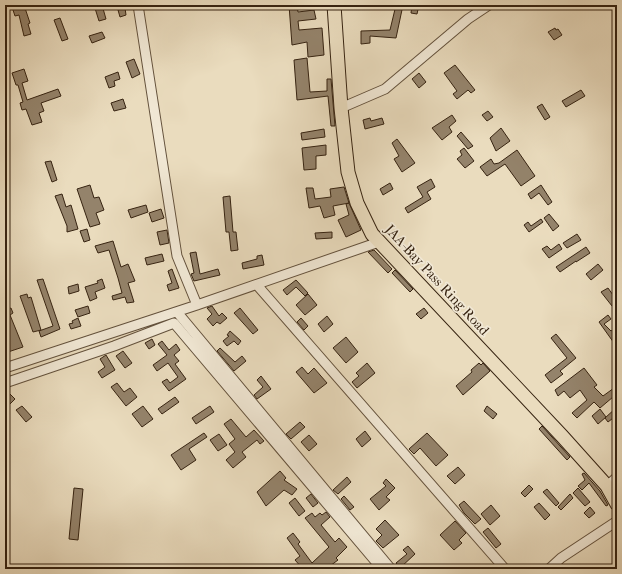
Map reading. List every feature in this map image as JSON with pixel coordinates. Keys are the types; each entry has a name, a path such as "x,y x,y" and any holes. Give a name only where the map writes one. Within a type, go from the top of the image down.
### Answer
{"highway":[{"name":"JAA-Bay Pass Ring Road","path":"334,5 340,108 348,172 357,203 372,234 607,486 617,504"}],"street":[{"path":"138,5 177,256 197,305"},
{"path":"340,108 385,89 468,19 489,5"},
{"path":"5,368 177,312 379,242"},
{"path":"257,285 506,569"},
{"path":"177,312 391,569"},
{"path":"5,383 114,346 174,323 382,569"},
{"path":"607,486 617,477"},
{"path":"548,569 560,558 617,521"}],"building":[{"path":"24,5 30,23 28,24 31,34 24,36 19,15 15,16 12,7"},
{"path":"94,5 102,5 106,19 99,21"},
{"path":"289,5 297,5 298,12 314,10 316,19 298,21 299,30 322,28 324,55 308,57 307,42 292,45"},
{"path":"396,5 403,5 396,38 370,36 370,43 361,44 361,31 390,30"},
{"path":"412,5 419,5 417,14 411,13"},
{"path":"125,8 126,15 120,17 118,10"},
{"path":"60,18 68,39 62,41 54,20"},
{"path":"555,28 556,30 558,29 562,35 554,40 548,32"},
{"path":"102,32 105,38 92,43 89,36"},
{"path":"307,58 310,92 327,91 327,79 331,79 335,126 331,126 328,96 297,100 294,60"},
{"path":"134,59 140,74 132,78 126,62"},
{"path":"455,65 475,90 471,93 468,90 457,99 453,94 457,91 444,73"},
{"path":"24,69 28,81 22,83 27,100 58,89 61,96 41,103 44,111 39,113 42,122 32,125 26,109 22,110 20,103 23,102 18,85 16,85 12,73"},
{"path":"118,72 120,79 114,81 115,86 109,88 105,77"},
{"path":"419,73 426,82 419,88 412,79"},
{"path":"581,90 585,96 566,107 562,101"},
{"path":"123,99 126,108 114,111 111,103"},
{"path":"542,104 550,117 545,120 537,107"},
{"path":"488,111 493,117 487,121 482,115"},
{"path":"452,115 456,121 449,127 452,132 442,140 432,128"},
{"path":"370,118 371,121 382,118 384,124 365,129 363,120"},
{"path":"501,128 510,141 496,151 490,138"},
{"path":"324,129 325,137 302,140 301,133"},
{"path":"461,132 473,146 468,149 457,136"},
{"path":"397,139 415,163 402,172 394,159 399,156 392,143"},
{"path":"326,145 326,155 316,156 316,169 304,170 302,148"},
{"path":"464,148 474,161 465,168 457,159 462,155 460,151"},
{"path":"517,150 535,176 521,186 505,164 487,176 480,167 491,159 494,164 499,163"},
{"path":"51,161 57,180 52,182 45,162"},
{"path":"431,179 435,187 427,192 431,199 408,213 405,208 423,197 417,187"},
{"path":"390,183 393,189 383,195 380,189"},
{"path":"90,185 94,198 99,197 104,210 96,213 100,224 90,227 77,189"},
{"path":"541,185 552,202 548,205 539,193 531,199 528,194"},
{"path":"344,187 349,203 333,206 335,215 324,218 320,206 309,208 306,188 313,188 315,199 331,197 330,189"},
{"path":"62,194 66,207 71,205 78,229 67,232 67,226 55,196"},
{"path":"230,196 233,232 236,232 238,250 231,251 229,232 226,232 223,197"},
{"path":"349,203 361,230 346,237 338,220 349,215 346,204"},
{"path":"146,205 148,212 131,218 128,210"},
{"path":"161,209 164,218 152,222 149,213"},
{"path":"549,214 559,226 553,231 544,218"},
{"path":"541,219 543,222 529,232 524,225 528,222 531,226"},
{"path":"87,229 90,240 84,242 80,231"},
{"path":"167,230 169,243 160,245 157,232"},
{"path":"332,232 332,238 316,239 315,233"},
{"path":"577,234 581,240 567,248 563,243"},
{"path":"113,241 121,267 128,264 135,281 128,283 134,302 127,303 125,297 113,300 112,296 122,293 109,250 98,253 95,246"},
{"path":"559,244 562,249 549,258 542,249 547,246 551,250"},
{"path":"586,247 590,253 560,272 556,267"},
{"path":"374,250 392,269 388,273 368,252"},
{"path":"196,252 200,274 218,269 220,275 194,281 191,274 194,273 190,253"},
{"path":"162,254 164,261 147,265 145,258"},
{"path":"262,255 264,265 243,269 242,263 257,259 257,256"},
{"path":"598,264 603,270 591,280 586,274"},
{"path":"172,269 179,288 169,291 167,285 172,283 168,271"},
{"path":"395,270 413,289 410,292 392,273"},
{"path":"43,279 60,329 41,337 39,331 53,326 37,280"},
{"path":"102,279 105,288 95,292 97,298 90,301 85,287 98,283 97,281"},
{"path":"296,280 308,293 305,296 296,287 287,295 283,290"},
{"path":"78,284 79,291 69,294 68,287"},
{"path":"608,288 613,295 617,291 617,302 612,306 601,292"},
{"path":"27,294 28,298 31,297 41,330 33,332 20,296"},
{"path":"308,294 317,305 305,315 296,305"},
{"path":"6,303 8,309 11,308 13,313 10,315 23,347 5,353 5,344 7,344 5,332 9,331 5,320"},
{"path":"88,306 90,313 78,317 75,310"},
{"path":"212,306 219,316 222,313 227,318 220,324 217,322 213,326 207,319 212,314 207,308"},
{"path":"240,308 258,330 253,334 234,313"},
{"path":"424,308 428,313 421,319 416,314"},
{"path":"608,315 611,319 604,324 611,331 617,327 617,340 614,343 599,322"},
{"path":"327,316 333,324 324,332 318,324"},
{"path":"78,318 81,326 71,329 69,324 73,323 72,321"},
{"path":"301,318 308,326 304,330 297,322"},
{"path":"230,331 241,341 238,345 234,341 227,346 223,341 229,336 227,335"},
{"path":"556,334 576,358 560,371 563,374 551,383 545,375 567,358 551,338"},
{"path":"346,337 358,352 346,363 333,348"},
{"path":"152,339 155,345 149,349 145,343"},
{"path":"162,341 169,350 176,344 180,350 174,355 179,361 175,364 186,379 169,391 162,382 167,379 170,383 178,377 168,363 157,371 153,365 167,355 158,344"},
{"path":"220,348 235,362 242,356 246,361 234,371 217,351"},
{"path":"123,351 132,363 125,368 116,356"},
{"path":"106,355 115,370 102,378 98,372 105,367 100,359"},
{"path":"367,363 375,373 357,388 352,382 359,376 356,373"},
{"path":"479,363 481,365 483,363 490,371 463,395 456,386 472,372 471,370"},
{"path":"302,367 308,374 314,368 327,383 314,393 296,372"},
{"path":"584,368 597,385 594,387 603,396 614,388 617,393 617,403 613,397 600,408 594,402 577,418 572,413 587,400 580,390 570,398 564,391 558,396 555,390"},
{"path":"261,376 271,389 257,399 254,395 263,387 257,380"},
{"path":"117,383 124,392 130,388 137,397 126,406 111,387"},
{"path":"5,389 15,399 10,404 5,398"},
{"path":"175,397 179,402 162,414 158,409"},
{"path":"22,406 32,417 26,422 16,410"},
{"path":"143,406 153,419 142,427 132,414"},
{"path":"210,406 214,412 196,424 192,418"},
{"path":"487,406 497,414 493,419 484,411"},
{"path":"617,407 617,415 608,422 605,418"},
{"path":"600,409 606,417 598,424 592,416"},
{"path":"231,419 246,437 254,430 264,441 260,444 257,440 242,452 246,457 233,468 226,460 235,452 229,444 235,439 224,424"},
{"path":"300,422 305,427 291,439 286,434"},
{"path":"542,426 570,457 567,460 539,429"},
{"path":"365,431 371,439 362,447 356,439"},
{"path":"204,433 207,437 189,449 196,460 181,470 171,455"},
{"path":"427,433 448,455 436,466 420,448 414,454 409,449"},
{"path":"219,434 227,445 218,451 210,440"},
{"path":"309,435 317,444 309,451 301,442"},
{"path":"458,467 465,475 455,484 447,476"},
{"path":"280,471 286,478 284,480 297,489 292,495 284,490 266,506 257,492"},
{"path":"584,473 600,491 608,505 606,506 589,483 582,490 578,486 585,480 582,474"},
{"path":"347,477 351,482 338,494 333,490"},
{"path":"386,479 395,488 386,497 390,500 379,510 370,499 386,486 383,483"},
{"path":"529,485 533,489 525,497 521,493"},
{"path":"74,488 83,489 78,540 69,539"},
{"path":"578,488 590,502 585,506 573,493"},
{"path":"547,489 559,503 556,506 543,492"},
{"path":"311,494 318,503 313,507 306,498"},
{"path":"570,494 573,498 561,510 558,507"},
{"path":"344,496 354,507 350,510 341,499"},
{"path":"295,498 305,511 299,516 289,503"},
{"path":"464,501 481,519 475,524 464,513 459,505"},
{"path":"539,503 550,515 545,520 534,507"},
{"path":"491,505 500,516 490,525 481,514"},
{"path":"590,507 595,513 589,518 584,513"},
{"path":"326,512 330,517 321,525 335,542 339,538 347,547 336,558 338,560 326,569 303,569 295,560 300,556 287,538 293,533 300,542 298,544 312,563 329,547 305,518 312,513 315,517 320,513 322,515"},
{"path":"385,520 399,535 383,548 376,541 382,535 376,529"},
{"path":"455,521 466,533 459,540 462,543 454,550 440,535"},
{"path":"488,528 501,544 496,548 483,532"},
{"path":"408,546 415,554 400,568 396,563 407,554 403,550"}]}
